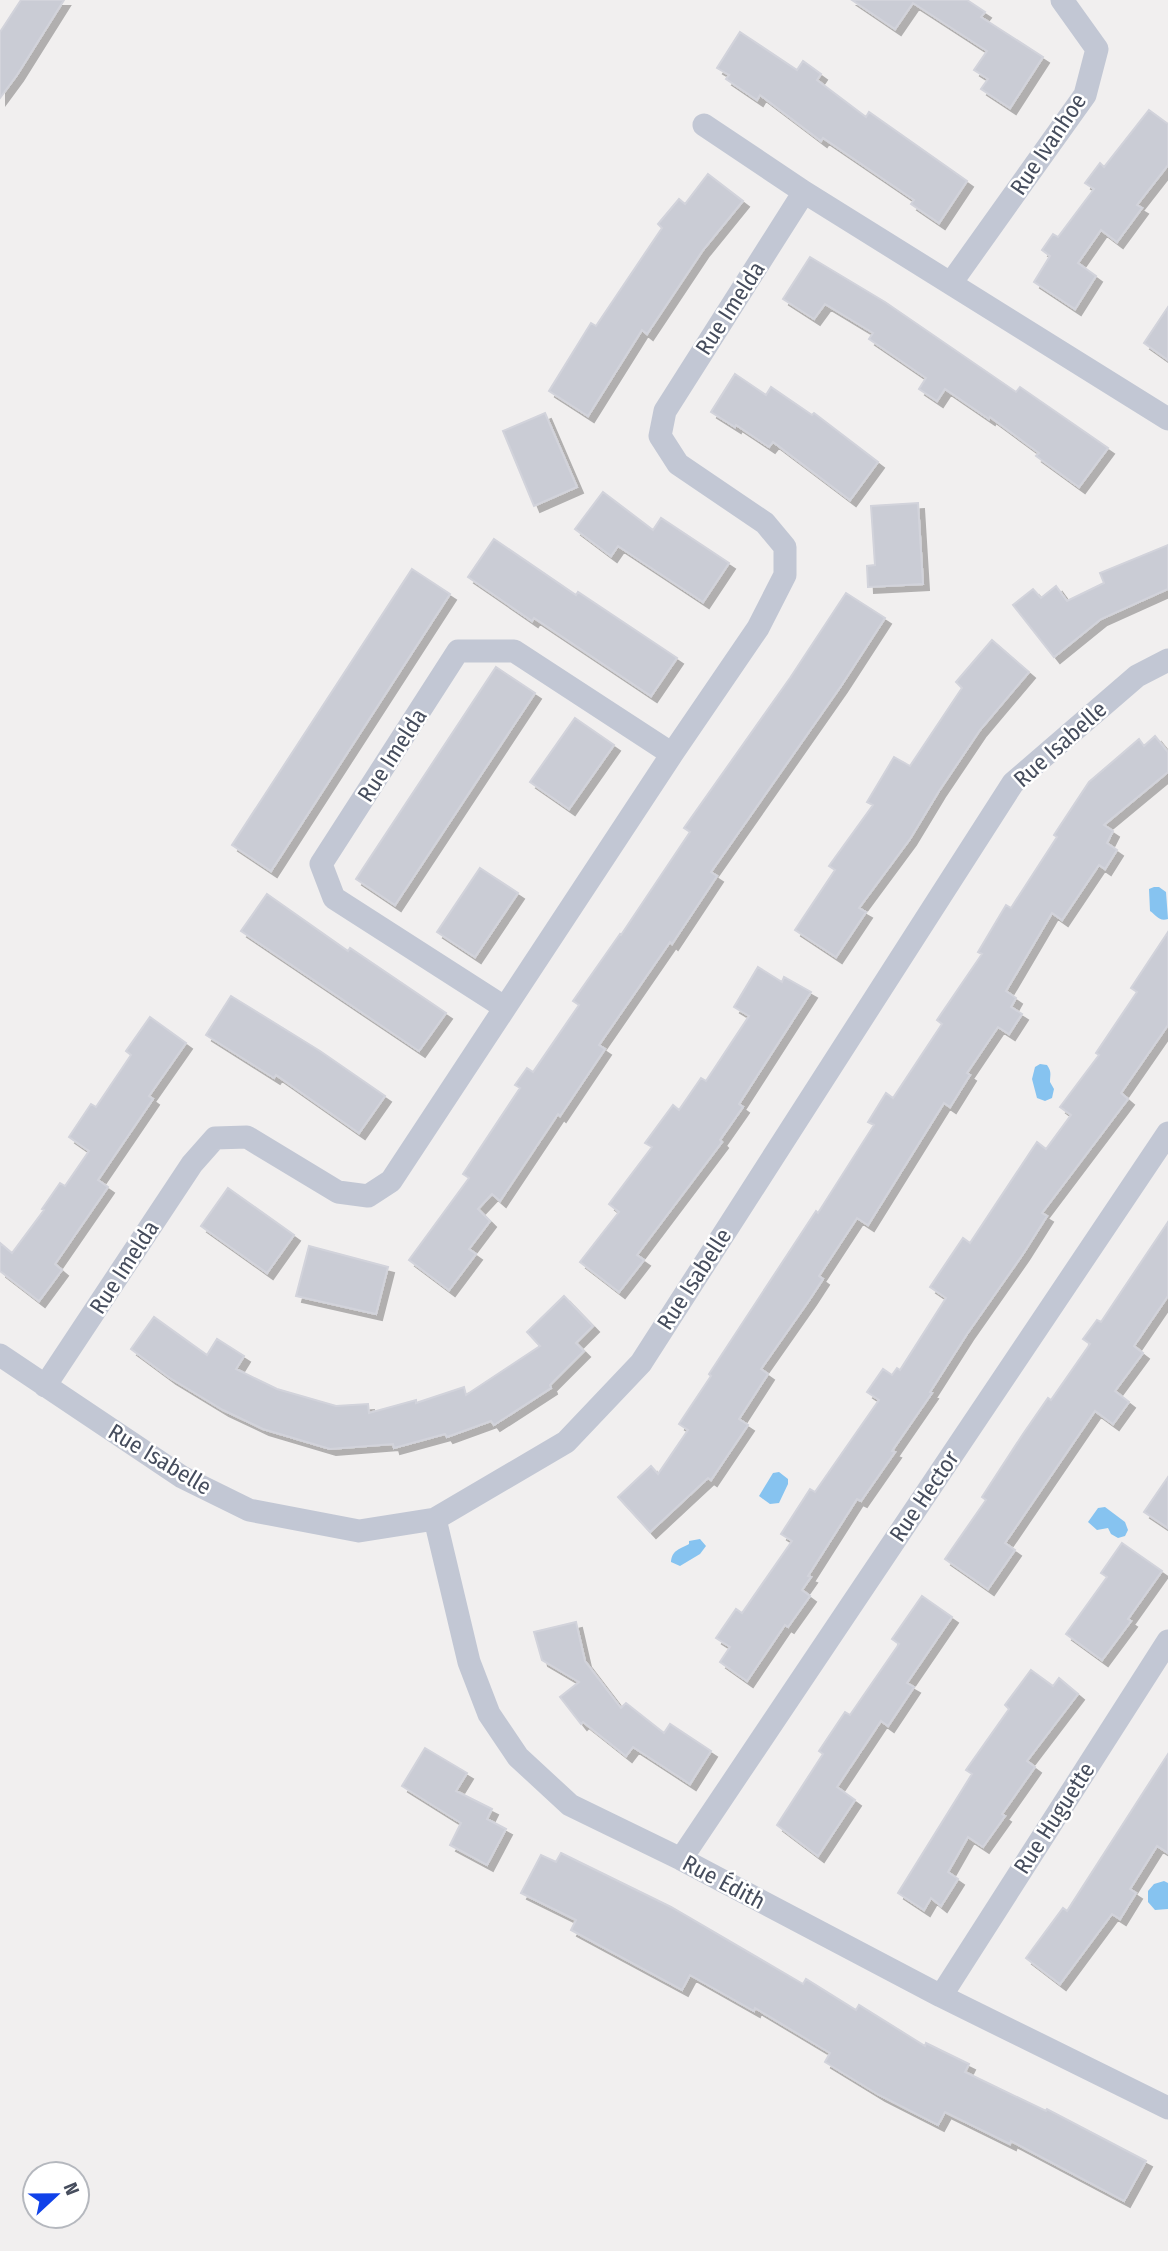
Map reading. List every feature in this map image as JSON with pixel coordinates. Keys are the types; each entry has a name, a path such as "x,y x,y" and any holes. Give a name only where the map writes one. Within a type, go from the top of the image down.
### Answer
{"street":[{"name":"Rue Ivanhoe","path":"951,283 1086,95 1097,48 1062,0"},
{"path":"704,125 804,192 1168,419"},
{"name":"Rue Imelda","path":"45,1386 192,1164 215,1138 247,1137 338,1192 368,1196 391,1181 758,628 785,575 785,547 765,523 678,464 660,436 665,411 804,192"},
{"name":"Rue Imelda","path":"504,1007 334,898 321,864 458,651 514,650 672,754"},
{"name":"Rue Isabelle","path":"0,1355 182,1477 250,1510 359,1531 435,1519 566,1442 641,1363 1013,783 1137,676 1168,660"},
{"name":"Rue Hector","path":"681,1859 1168,1133"},
{"name":"Rue Édith","path":"435,1519 469,1662 489,1714 518,1757 570,1805 681,1859 941,1996 1168,2108"},
{"name":"Rue Huguette","path":"941,1996 1168,1641"}],"water":[{"path":"1154,887 1166,892 1168,919 1160,919 1150,911 1149,889"},
{"path":"1040,1064 1049,1067 1050,1082 1054,1089 1052,1098 1045,1101 1037,1098 1032,1079 1035,1067"},
{"path":"779,1472 788,1479 788,1484 779,1503 770,1504 759,1496 773,1473"},
{"path":"1105,1507 1125,1522 1128,1530 1125,1536 1118,1538 1111,1534 1108,1528 1097,1530 1088,1522 1098,1508"},
{"path":"700,1539 706,1546 700,1554 680,1566 671,1562 677,1550 689,1544 689,1541"},
{"path":"1164,1881 1168,1883 1168,1909 1155,1910 1148,1902 1148,1891 1154,1884"}],"building":[{"path":"21,0 64,0 0,98 0,32"},
{"path":"852,0 967,0 985,12 981,17 1043,57 1010,108 981,89 988,79 974,70 987,51 913,3 895,29"},
{"path":"740,32 797,70 803,61 821,74 817,80 866,117 869,112 967,181 939,223 911,204 914,200 823,138 821,141 760,95 757,100 726,79 729,75 717,68"},
{"path":"1149,110 1168,124 1168,165 1137,205 1142,208 1117,242 1101,230 1078,263 1096,276 1075,309 1034,282 1050,256 1042,250 1053,234 1058,237 1094,189 1085,183 1100,163 1104,167"},
{"path":"708,174 743,201 703,250 647,334 642,330 588,416 549,391 591,323 596,326 662,228 658,224 679,199 685,204"},
{"path":"810,257 885,302 1016,392 1020,387 1108,448 1079,487 1036,456 1039,453 990,417 989,419 945,389 937,401 919,389 926,378 869,339 873,333 825,304 814,319 783,299"},
{"path":"1168,307 1168,360 1144,343"},
{"path":"735,374 766,395 771,387 812,415 814,413 878,462 850,500 773,442 769,447 711,412"},
{"path":"545,413 577,487 534,506 503,431"},
{"path":"603,492 653,530 661,518 729,563 703,602 618,546 611,556 575,529"},
{"path":"918,503 923,584 868,587 867,566 875,565 871,506"},
{"path":"494,539 576,595 578,592 677,658 651,696 468,577"},
{"path":"1168,545 1168,589 1101,619 1054,657 1013,605 1033,589 1041,598 1056,586 1067,601 1104,583 1100,573"},
{"path":"412,569 450,594 271,871 232,845"},
{"path":"846,593 885,618 841,686 711,872 717,876 599,1045 605,1049 560,1116 558,1114 500,1201 492,1194 478,1209 490,1221 469,1249 476,1254 449,1290 409,1260 469,1178 463,1174 520,1088 515,1085 527,1068 533,1072 579,1005 573,1001 690,832 684,828 790,678"},
{"path":"992,640 1029,672 980,730 910,839 859,908 866,912 836,957 795,930 835,870 829,866 873,805 867,802 894,757 910,766 962,688 956,682"},
{"path":"496,667 535,693 395,905 356,879"},
{"path":"575,718 614,745 569,809 530,782"},
{"path":"1155,736 1168,752 1168,772 1104,825 1113,831 1107,843 1117,850 1105,869 1099,865 1062,920 1052,913 1006,991 1016,998 1011,1007 1022,1014 1009,1034 998,1027 967,1073 970,1075 950,1107 944,1103 868,1225 857,1218 819,1276 823,1279 761,1369 768,1374 739,1419 748,1425 711,1480 708,1478 650,1532 618,1497 651,1466 658,1474 688,1430 679,1424 711,1376 709,1374 874,1125 868,1122 886,1093 893,1098 942,1024 937,1020 982,954 978,952 1006,905 1011,908 1089,782 1139,739 1144,746"},
{"path":"480,868 518,893 475,957 437,932"},
{"path":"267,894 348,951 350,948 446,1013 419,1051 241,931"},
{"path":"1168,932 1168,1025 1121,1093 1128,1099 1042,1213 1047,1216 1023,1254 967,1334 930,1392 932,1393 892,1451 895,1452 861,1501 857,1499 808,1576 811,1577 802,1590 810,1596 788,1627 785,1625 747,1681 720,1662 730,1647 716,1638 736,1609 742,1613 792,1541 781,1534 810,1489 815,1492 879,1400 867,1392 883,1369 892,1375 897,1368 900,1370 946,1298 930,1287 963,1238 970,1243 1037,1142 1046,1149 1071,1115 1060,1107 1099,1055 1096,1053 1137,992 1131,988"},
{"path":"758,967 782,982 784,977 811,992 739,1104 743,1107 720,1140 722,1142 637,1255 644,1260 619,1292 580,1262 619,1212 609,1204 652,1147 645,1143 673,1105 679,1110 701,1078 706,1081 749,1016 734,1007"},
{"path":"231,996 320,1051 385,1096 359,1133 276,1075 274,1078 206,1035"},
{"path":"150,1017 186,1043 149,1096 153,1099 98,1180 108,1187 55,1264 62,1270 39,1301 0,1271 0,1243 12,1253 60,1183 65,1186 89,1151 69,1137 91,1104 96,1107 131,1055 126,1051"},
{"path":"228,1188 294,1235 267,1273 201,1226"},
{"path":"1168,1222 1168,1296 1134,1346 1143,1353 1115,1391 1129,1402 1113,1424 1095,1411 1005,1543 1015,1550 988,1589 945,1559 986,1500 982,1497 1023,1434 1048,1398 1051,1400 1090,1344 1083,1339 1097,1320 1101,1322"},
{"path":"309,1246 388,1267 376,1314 296,1296"},
{"path":"564,1296 593,1326 576,1343 584,1351 550,1385 551,1388 494,1425 491,1421 447,1437 445,1434 394,1448 393,1444 330,1449 263,1429 223,1410 170,1378 131,1349 154,1317 207,1355 217,1339 244,1356 236,1369 277,1389 336,1406 368,1404 369,1413 416,1400 416,1403 464,1387 466,1395 540,1346 527,1332"},
{"path":"1168,1477 1168,1528 1144,1512"},
{"path":"1122,1543 1162,1571 1128,1619 1131,1621 1102,1660 1066,1634 1107,1577 1101,1573"},
{"path":"922,1596 952,1617 907,1683 914,1687 888,1726 881,1721 837,1787 855,1800 818,1856 777,1825 823,1754 819,1751 845,1712 850,1715 899,1644 892,1639"},
{"path":"576,1622 585,1661 621,1708 626,1703 664,1733 670,1724 711,1751 690,1784 633,1747 626,1756 583,1722 581,1724 560,1697 579,1682 542,1660 534,1632"},
{"path":"1031,1670 1053,1686 1059,1678 1078,1694 1027,1761 1035,1767 983,1847 968,1837 948,1872 958,1879 941,1906 931,1898 924,1910 898,1893 972,1774 966,1770 1009,1709 1005,1705"},
{"path":"425,1748 467,1773 456,1791 492,1809 487,1819 506,1829 487,1865 450,1845 461,1823 402,1786"},
{"path":"1168,1754 1168,1853 1157,1846 1130,1889 1136,1893 1120,1919 1112,1914 1060,1984 1026,1958 1063,1908 1067,1911"},
{"path":"561,1853 671,1907 803,1984 806,1979 856,2010 859,2005 925,2046 926,2043 969,2064 965,2072 1046,2111 1047,2109 1146,2161 1124,2201 1011,2141 1010,2144 945,2112 938,2125 879,2095 825,2062 830,2053 755,2008 754,2011 690,1975 682,1990 571,1930 576,1920 521,1893 541,1855 556,1862"}]}
